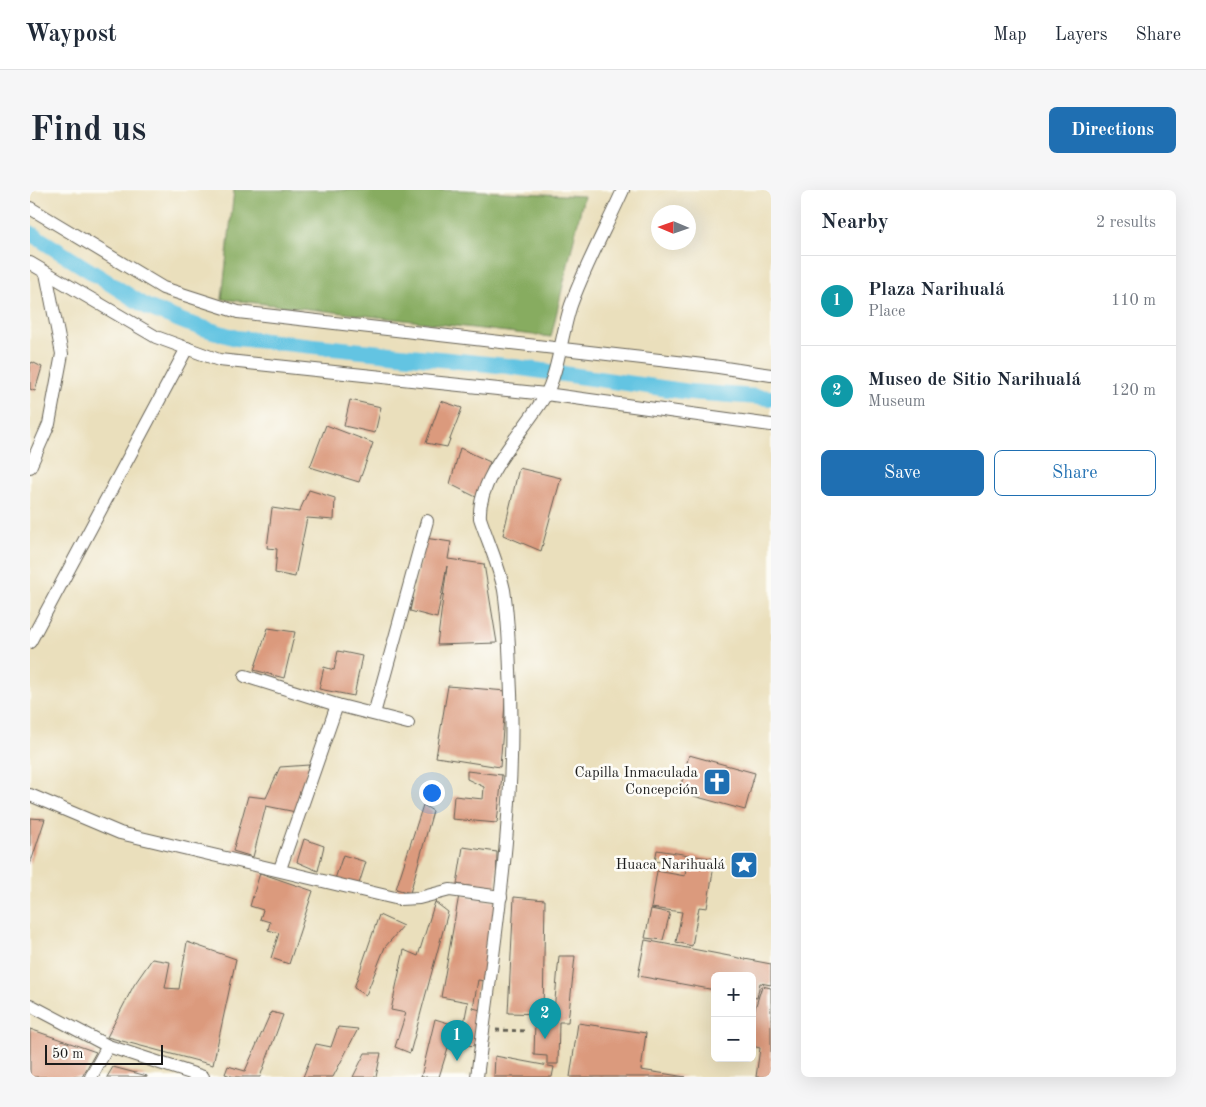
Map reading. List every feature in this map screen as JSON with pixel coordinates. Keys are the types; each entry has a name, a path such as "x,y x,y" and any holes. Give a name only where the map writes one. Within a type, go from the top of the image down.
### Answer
{"street":[{"path":"477,1077 510,803 512,742 510,670 503,587 483,527 479,508 484,491 493,474 546,394 552,380 572,304 622,190"},
{"path":"30,208 163,288 238,312 558,353 771,375"},
{"path":"30,264 156,337 219,360 546,394 771,426"},
{"path":"30,467 49,424 62,354 46,273"},
{"path":"30,642 187,348"},
{"path":"374,714 427,520"},
{"path":"245,676 336,705 408,723"},
{"path":"280,869 336,705"},
{"path":"30,795 120,833 280,869 399,899 419,898 450,890 500,897"},
{"path":"30,1005 108,1046 204,1077"},
{"path":"91,1077 108,1046"}],"path":[{"path":"483,1029 528,1031"}],"green space":[{"path":"234,190 462,190 584,196 551,337 222,299"}],"building":[{"path":"32,362 42,367 35,391 30,389 30,365"},
{"path":"350,400 381,407 375,433 344,426"},
{"path":"441,401 462,408 447,447 426,443"},
{"path":"326,425 373,443 359,482 310,467"},
{"path":"460,448 490,462 476,497 450,484"},
{"path":"519,468 561,478 541,551 503,535"},
{"path":"309,490 335,498 334,520 307,518 295,577 275,573 277,549 267,548 272,508 299,512"},
{"path":"425,538 451,542 448,559 484,564 497,643 437,645 447,566 437,618 410,611"},
{"path":"268,628 295,632 284,678 254,670"},
{"path":"338,651 362,656 354,696 319,689 324,667 334,670"},
{"path":"448,686 506,691 500,767 436,757"},
{"name":"Capilla Inmaculada Concepción","path":"689,755 755,773 745,810 679,792"},
{"path":"309,765 296,812 266,806 253,857 233,851 248,796 266,798 280,767"},
{"path":"467,771 502,775 497,823 452,819 454,796 483,799 484,787 467,779"},
{"path":"423,805 433,811 410,893 396,889"},
{"path":"30,818 45,819 30,865"},
{"path":"304,839 324,846 318,871 297,862"},
{"path":"463,847 497,852 496,891 457,884"},
{"path":"657,850 715,859 707,908 699,907 692,946 676,942 682,912 651,908 657,871 685,876 686,867 655,861"},
{"path":"343,855 366,862 358,887 335,879"},
{"path":"260,873 313,891 289,964 271,958 279,933 268,930 270,922 260,919 263,910 250,906"},
{"path":"459,895 499,902 485,981 478,980 473,1008 481,1010 475,1046 460,1044 468,1002 441,997"},
{"path":"514,897 545,900 543,1014 508,1013"},
{"path":"435,902 448,912 410,1053 395,1047 406,1013 391,1010 404,950 418,956"},
{"path":"651,909 670,913 663,940 645,938"},
{"path":"379,915 403,926 385,947 366,995 354,988"},
{"path":"645,940 771,964 771,985 760,983 757,998 756,972 711,972 711,989 638,976"},
{"path":"187,942 236,959 213,1065 107,1037 134,985 152,959 170,962 165,988 179,989"},
{"path":"559,956 575,956 568,1022 559,1022 558,1064 547,1064 547,1056 534,1055 535,1021 553,1022"},
{"path":"762,986 771,988 771,1077 756,1077 760,1048 756,1047 756,1005"},
{"path":"271,1012 283,1015 260,1077 234,1077 225,1074 228,1066 245,1071"},
{"path":"435,1019 455,1025 439,1077 421,1077"},
{"path":"578,1023 646,1033 641,1070 686,1077 570,1077"},
{"path":"338,1027 358,1029 333,1077 303,1077 316,1044 331,1047"},
{"path":"30,1029 96,1052 82,1077 30,1077"},
{"path":"365,1053 381,1053 376,1077 353,1077"},
{"path":"495,1056 554,1067 552,1077 494,1077"},
{"path":"113,1067 147,1076 147,1077 107,1077"}],"waterway":[{"path":"30,233 147,307 187,323 236,338 507,366 690,392 771,398"}],"place":[{"name":"Capilla Inmaculada Concepción","path":"717,782"},
{"name":"Huaca Narihualá","path":"744,865"},
{"name":"Museo de Sitio Narihualá","path":"545,1039"},
{"name":"Plaza Narihualá","path":"457,1061"}]}
